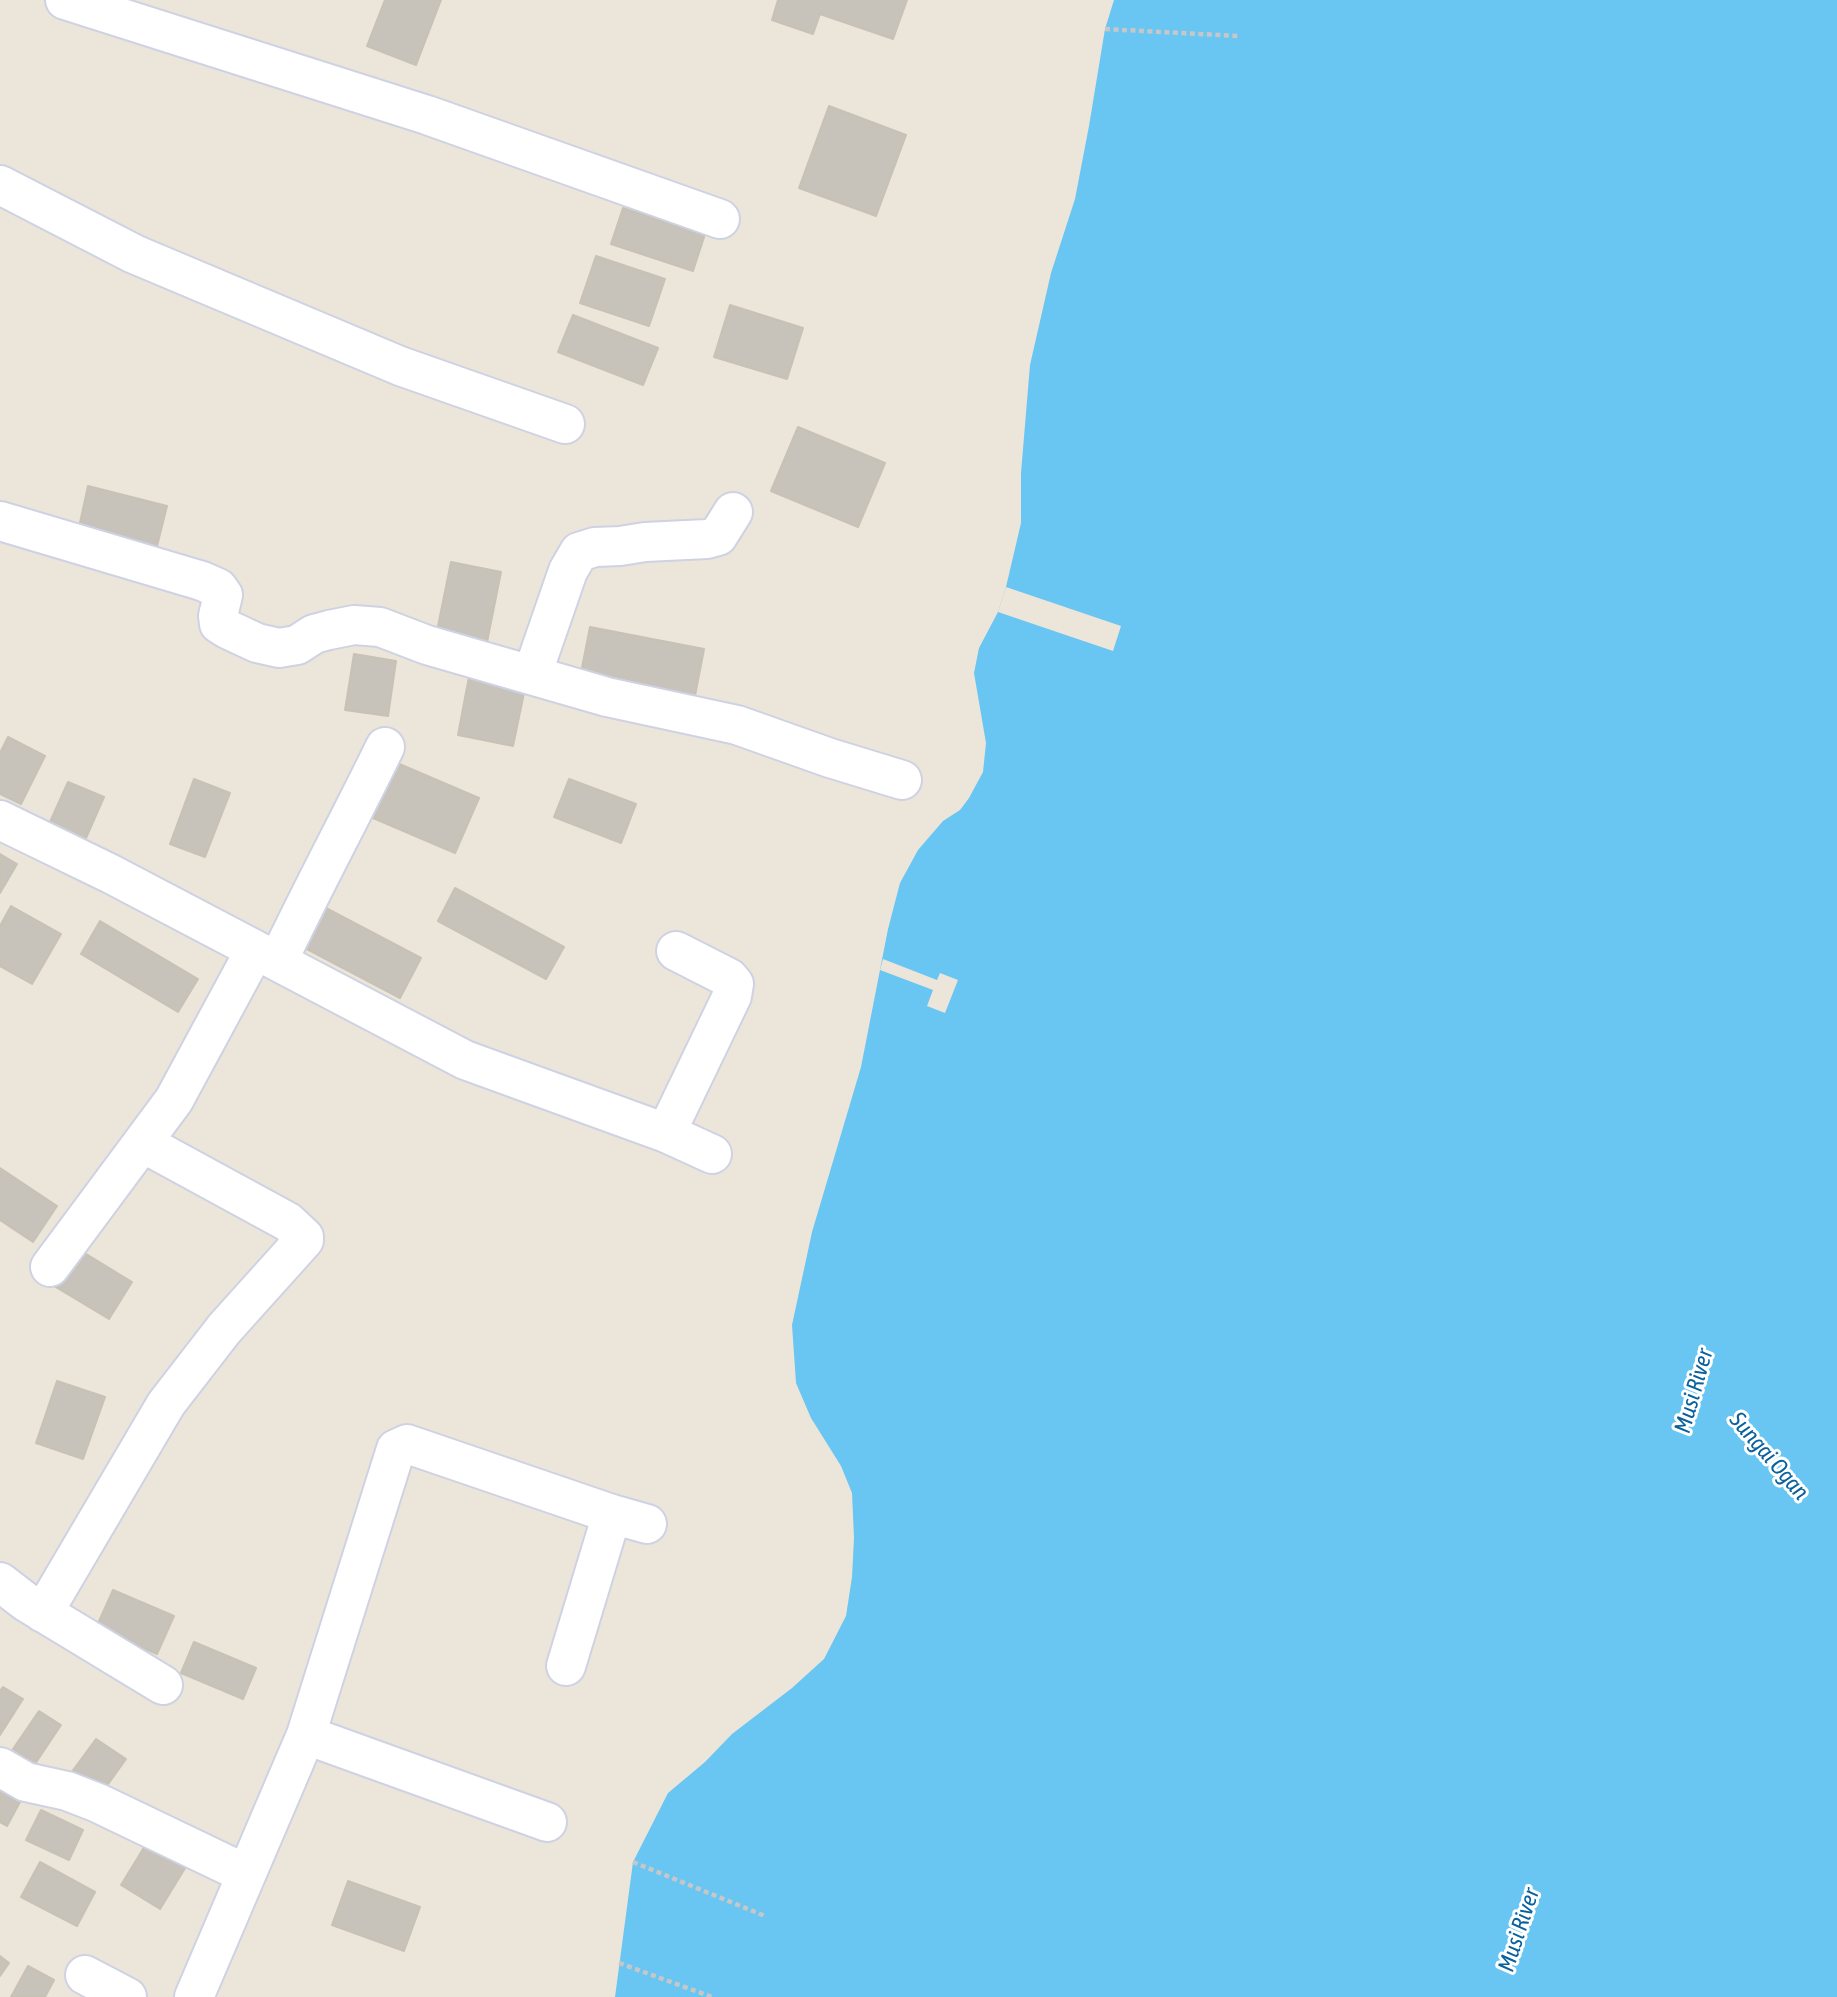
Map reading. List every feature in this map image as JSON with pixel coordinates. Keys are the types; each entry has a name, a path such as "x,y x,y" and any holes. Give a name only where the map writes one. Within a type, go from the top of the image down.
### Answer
{"street":[{"path":"65,0 426,115 720,219"},
{"path":"0,185 134,254 400,366 565,424"},
{"path":"532,675 568,571 579,552 595,547 707,539 718,536 733,512"},
{"path":"0,521 218,588 223,595 219,624 257,643 279,648 297,645 314,634 329,630 354,625 380,627 426,645 607,696 737,725 902,780"},
{"path":"50,1267 174,1100 321,872 385,747"},
{"path":"0,820 111,873 465,1060 666,1133 712,1154"},
{"path":"666,1133 732,996 734,984 729,978 676,951"},
{"path":"143,1143 296,1230 303,1244 224,1329 23,1599 163,1685"},
{"path":"194,1997 306,1735 396,1449 407,1444 629,1519 566,1666"},
{"path":"306,1735 547,1822"},
{"path":"0,1768 26,1782 67,1791 98,1803 246,1874"},
{"path":"85,1975 127,1997"}],"path":[{"path":"1105,29 1238,36"},
{"path":"633,1862 765,1916"},
{"path":"619,1964 712,1997"}],"water":[{"path":"1114,0 1837,0 1837,1997 615,1997 633,1862 668,1793 705,1762 732,1734 792,1688 824,1659 846,1616 854,1538 852,1493 841,1466 811,1418 796,1383 792,1325 812,1232 861,1067 888,929 900,883 918,850 943,821 960,810 983,772 986,743 974,673 979,648 998,612 1006,587 1021,523 1021,473 1030,365 1051,273 1075,199 1105,29"}],"pier":[{"path":"1006,587 1121,626 1113,651 998,612"},
{"path":"883,959 937,980 940,973 958,980 945,1013 927,1006 933,990 880,970"}],"building":[{"path":"385,0 441,0 416,65 367,46"},
{"path":"778,0 907,0 893,39 820,14 813,34 772,20"},
{"path":"829,106 906,135 876,216 799,188"},
{"path":"623,208 705,234 693,271 611,244"},
{"path":"596,256 665,279 649,326 580,303"},
{"path":"730,305 803,328 787,379 714,357"},
{"path":"573,315 658,348 643,385 558,352"},
{"path":"798,427 885,463 858,527 771,491"},
{"path":"88,486 167,506 156,550 78,532"},
{"path":"451,562 501,572 486,647 436,636"},
{"path":"590,627 704,649 693,706 579,683"},
{"path":"354,654 396,661 388,716 345,710"},
{"path":"469,677 525,688 513,746 458,735"},
{"path":"8,737 45,756 21,804 0,794 0,753"},
{"path":"390,760 479,798 455,853 366,815"},
{"path":"194,779 230,793 205,857 170,844"},
{"path":"569,779 636,804 621,843 554,817"},
{"path":"68,782 104,797 86,838 50,822"},
{"path":"0,854 17,864 0,893"},
{"path":"455,888 564,947 546,979 438,921"},
{"path":"11,906 61,934 32,984 0,966 0,926"},
{"path":"324,907 421,958 400,998 303,947"},
{"path":"100,921 198,979 178,1012 81,954"},
{"path":"0,1168 57,1206 33,1242 0,1220"},
{"path":"78,1249 132,1282 109,1319 54,1286"},
{"path":"57,1381 105,1397 83,1459 36,1443"},
{"path":"113,1590 174,1616 157,1654 96,1628"},
{"path":"194,1642 256,1668 243,1699 181,1673"},
{"path":"3,1687 23,1699 0,1735 0,1691"},
{"path":"39,1711 61,1725 35,1764 13,1749"},
{"path":"96,1739 126,1759 101,1794 71,1773"},
{"path":"0,1790 21,1800 7,1826 0,1822"},
{"path":"41,1810 83,1830 69,1860 26,1840"},
{"path":"148,1841 187,1865 160,1909 121,1885"},
{"path":"40,1862 95,1892 77,1926 21,1897"},
{"path":"348,1881 420,1907 404,1951 332,1925"},
{"path":"0,1956 9,1963 0,1976"},
{"path":"28,1966 54,1980 45,1997 11,1997"}],"water label":[{"name":"Musi River","path":"1694,1391"},
{"name":"Sungai Ogan","path":"1769,1456"},
{"name":"Musi River","path":"1519,1930"}]}
